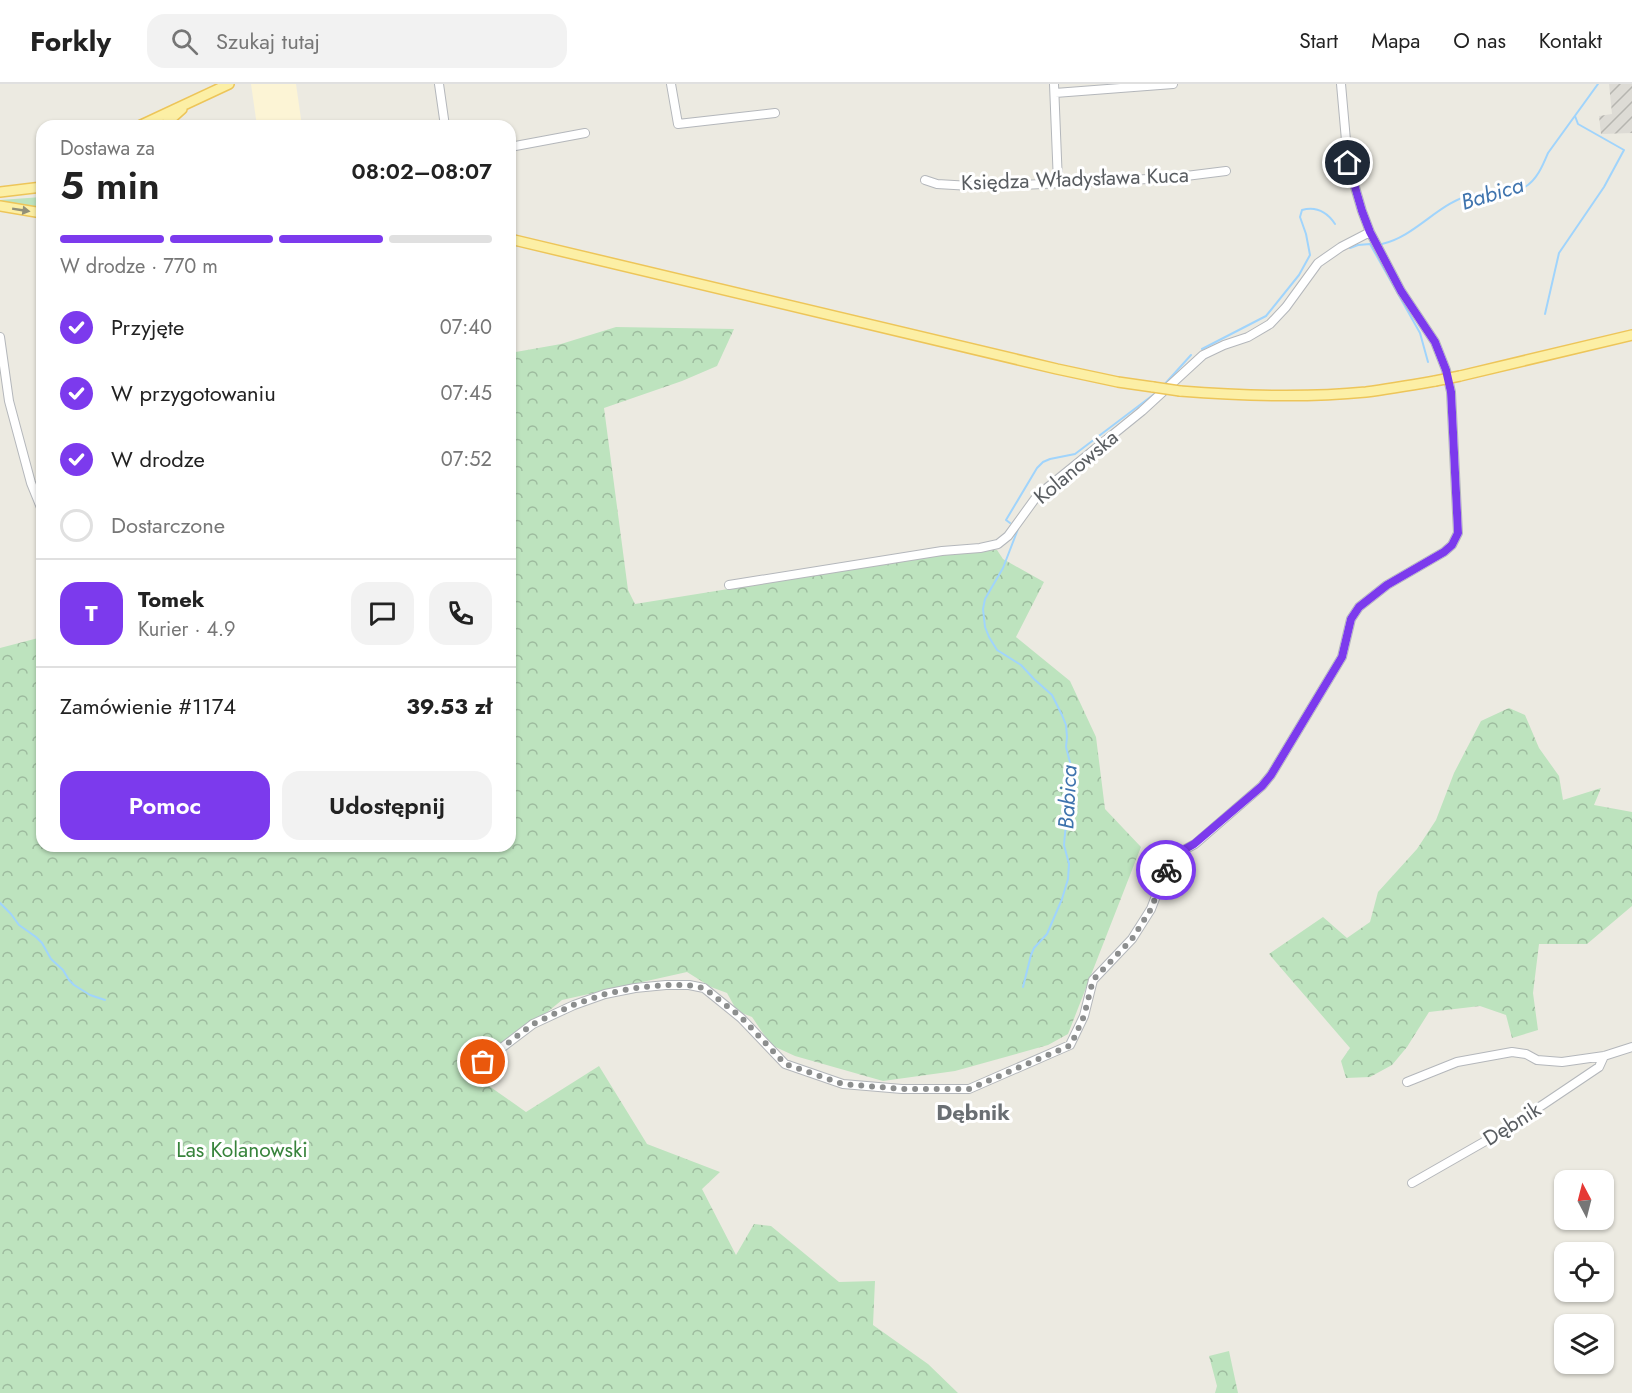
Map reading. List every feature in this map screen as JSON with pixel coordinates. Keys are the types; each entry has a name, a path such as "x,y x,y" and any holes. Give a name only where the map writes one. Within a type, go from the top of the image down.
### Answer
{"main road":[{"path":"152,120 229,84"},
{"path":"170,120 191,102"},
{"path":"0,193 36,188"},
{"path":"0,193 36,192"},
{"path":"0,206 36,212"},
{"path":"516,240 1057,369 1118,382 1180,391 1287,396 1366,392 1460,376 1632,335"}],"street":[{"path":"439,84 444,120"},
{"path":"671,84 678,124 775,113"},
{"path":"1054,84 1058,183"},
{"path":"1055,93 1173,84"},
{"path":"467,1074 533,1024 573,1005 605,994 666,985 704,988 741,1017 785,1064 843,1084 902,1089 969,1089 1071,1045 1084,1016 1093,980 1132,939 1151,909 1171,857 1194,844 1262,786 1271,775 1342,657 1351,619 1359,607 1387,585 1444,552 1452,545 1458,533 1451,392 1446,370 1435,342 1401,291 1370,232 1362,211 1348,163 1341,84"},
{"path":"516,146 585,133"},
{"name":"Księdza Władysława Kuca","path":"925,180 971,186 1170,178 1226,171"},
{"name":"Kolanowska","path":"729,585 998,544 1008,536 1037,496 1142,411 1203,355 1248,337 1270,324 1286,307 1318,263 1341,247 1370,232"},
{"path":"0,337 9,401 36,495"},
{"name":"Dębnik","path":"1407,1082 1457,1062 1512,1052 1526,1054 1547,1062 1562,1062 1604,1056 1632,1047"},
{"name":"Dębnik","path":"1412,1183 1496,1135 1544,1104 1599,1067 1604,1056"}],"shaded area":[{"path":"251,84 296,84 301,120 256,120"},
{"path":"1609,84 1632,84 1632,133 1601,134 1599,116 1612,114"}],"green space":[{"path":"36,197 36,207 0,203 0,200"},
{"name":"Las Kolanowski","path":"616,327 734,329 717,366 682,381 604,408 628,590 635,604 964,551 997,550 1003,559 1044,582 1016,637 1070,681 1096,737 1105,809 1141,847 1068,1034 1048,1045 955,1071 883,1081 795,1056 771,1045 752,1017 737,1011 727,993 711,987 687,972 562,1000 472,1074 526,1112 599,1066 647,1144 720,1172 702,1189 736,1255 754,1224 771,1226 839,1282 875,1281 873,1325 928,1364 958,1393 0,1393 0,648 36,639 36,852 516,852 516,352 561,344"},
{"path":"1509,708 1525,715 1539,748 1559,776 1563,800 1601,788 1594,805 1632,812 1632,906 1587,944 1539,944 1533,993 1538,1030 1512,1038 1506,1015 1480,1006 1429,1012 1407,1047 1392,1065 1370,1077 1346,1078 1341,1061 1350,1048 1269,954 1323,917 1347,938 1370,922 1378,892 1417,849 1436,820 1454,773 1481,721"},
{"path":"1229,1351 1238,1393 1215,1393 1217,1386 1209,1356"}],"waterway":[{"name":"Babica","path":"1382,244 1406,234 1462,198 1481,193 1513,191 1525,187 1539,172 1548,153 1598,84"},
{"path":"1545,314 1559,253 1604,187 1624,150 1578,124 1575,116"},
{"name":"Babica","path":"1202,349 1266,316 1299,275 1310,255 1300,217 1302,210 1321,211 1335,224"},
{"path":"1350,248 1370,244 1420,333 1428,362"},
{"name":"Babica","path":"1163,386 1191,355"},
{"name":"Babica","path":"1010,523 1006,520 1037,468 1043,462 1075,454 1157,392"},
{"name":"Babica","path":"1018,529 1003,568 985,599 983,609 985,627 997,650 1021,665 1052,695 1066,725 1066,747 1072,778 1064,845 1069,864 1068,879 1047,934 1034,948 1031,955 1023,987"},
{"path":"0,903 19,925 42,943 51,959 74,985 90,995 105,1000"}],"way so far":[{"path":"483,1062 533,1024 573,1005 605,994 635,988 688,985 704,988 741,1017 785,1064 843,1084 902,1089 969,1089 1071,1045 1084,1016 1093,980 1132,939 1151,909 1166,870"}],"district":[{"name":"Dębnik","path":"973,1112"}],"route":[{"path":"1166,870 1171,857 1194,844 1262,786 1271,775 1342,657 1351,619 1359,607 1387,585 1444,552 1452,545 1458,533 1451,392 1442,356 1401,291 1370,232 1348,163"}]}
